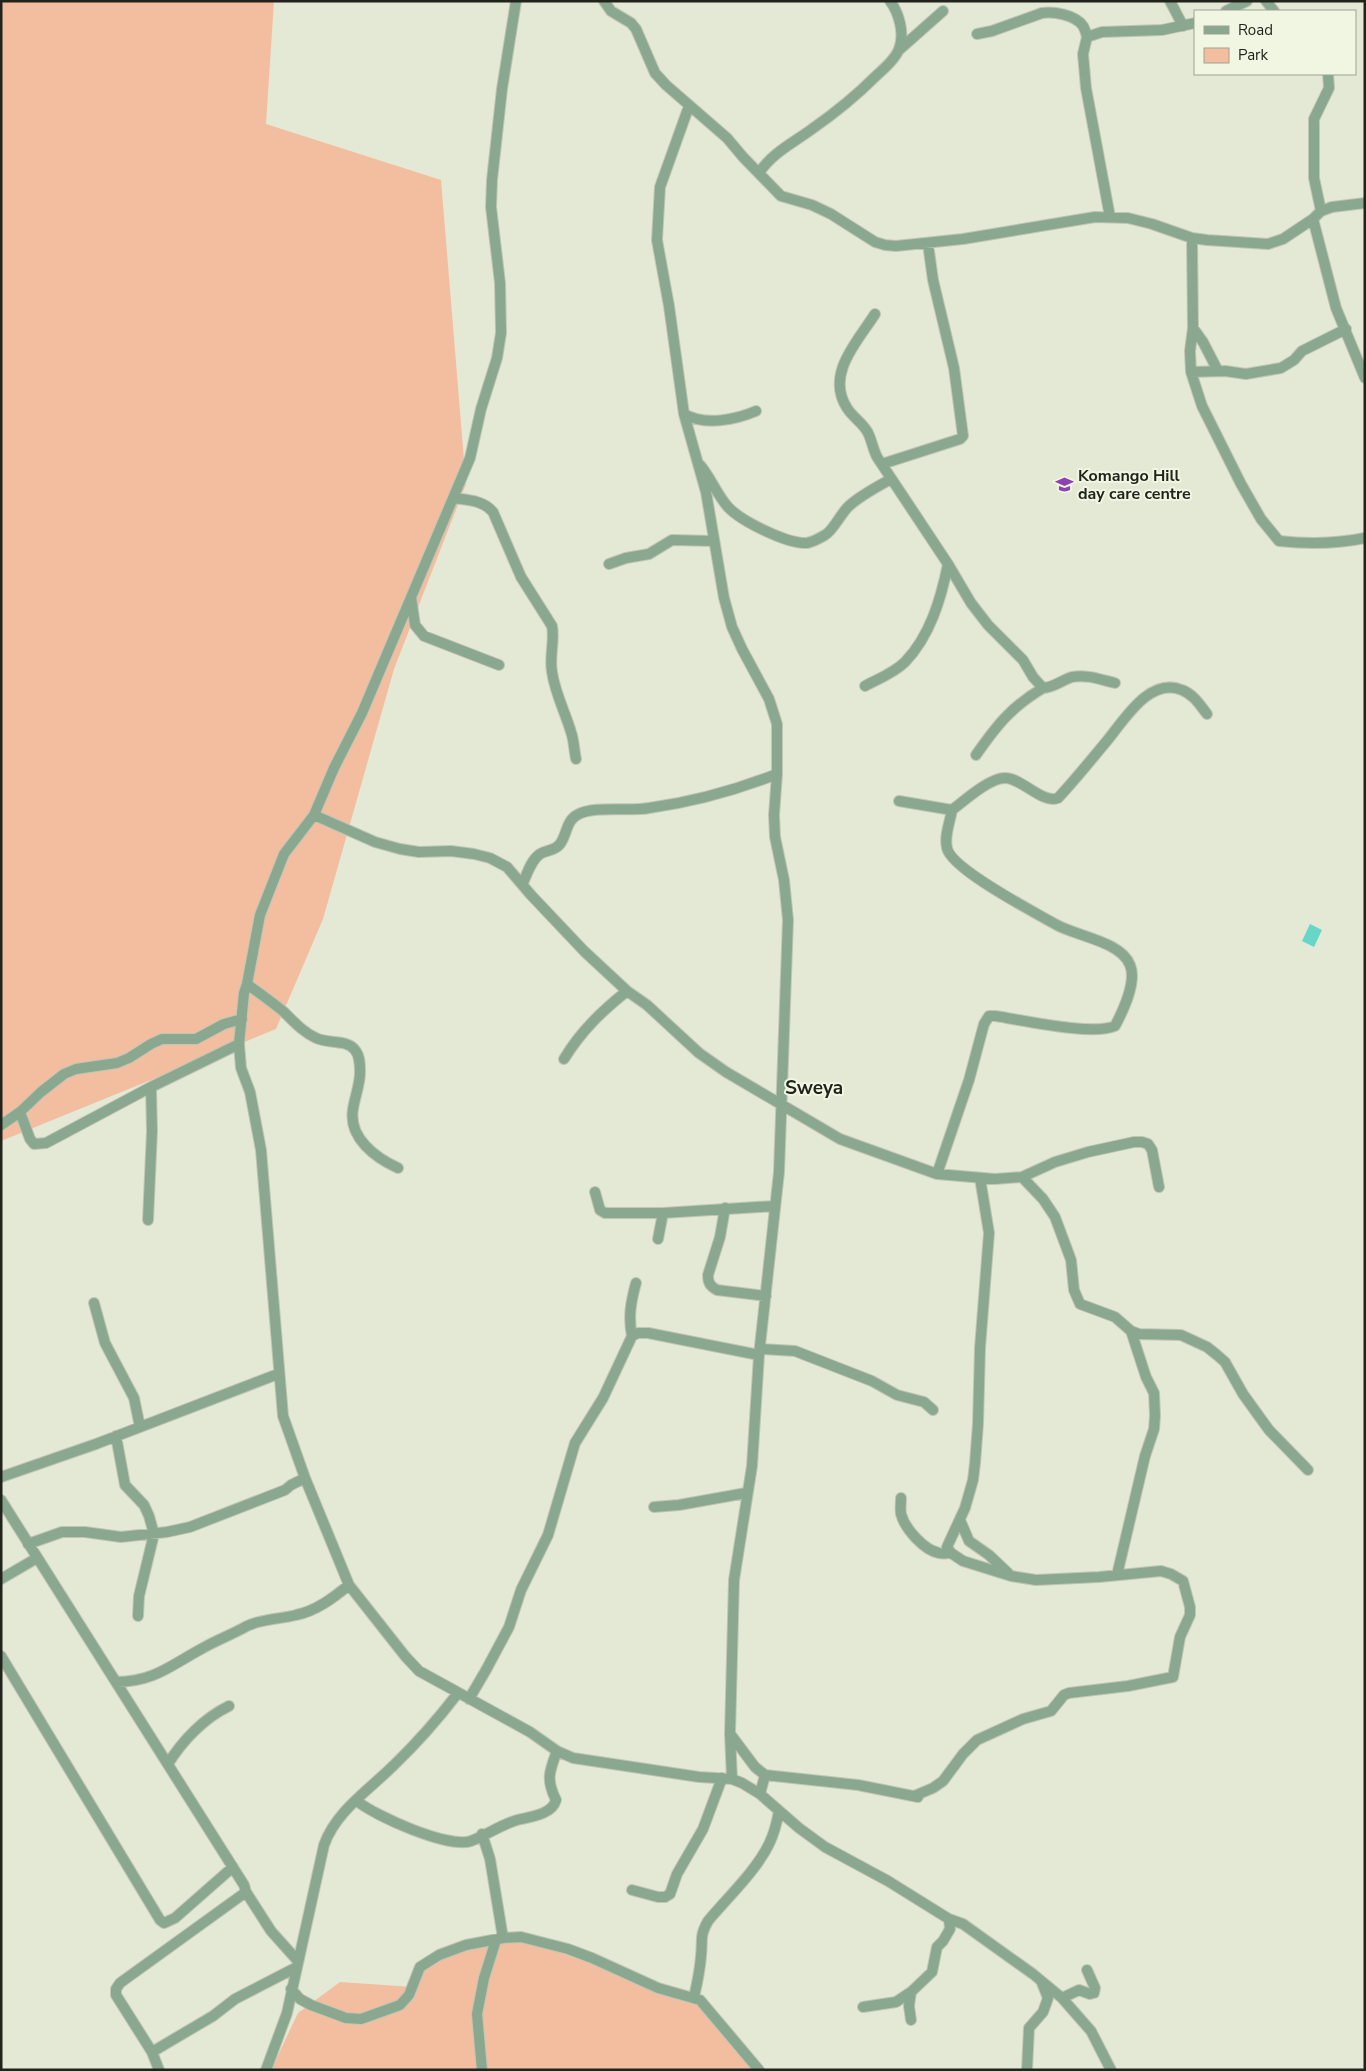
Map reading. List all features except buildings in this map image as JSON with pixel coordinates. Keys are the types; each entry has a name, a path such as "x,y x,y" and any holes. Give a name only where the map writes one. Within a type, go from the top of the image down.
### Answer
{"street":[{"path":"516,1 502,89 492,180 491,206 500,283 500,333 497,358 482,403 470,458 362,713 334,768 314,815 284,854 260,915 244,993 239,1044 241,1068 250,1092 261,1150 266,1225 276,1315 278,1374 283,1416 305,1478 349,1585 404,1656 419,1671 530,1732 557,1751 573,1758 699,1777 727,1779 760,1794 799,1828 835,1854 888,1881 949,1919 963,1924 1040,1980 1062,1998 1091,2031 1111,2070"},
{"path":"604,1 611,11 631,23 636,29 655,73 689,106 727,138 743,158 781,196 818,208 875,242 896,246 928,244 1095,217 1110,217 1128,218 1152,224 1192,238 1268,244 1283,239 1313,219 1321,211 1332,207 1365,203"},
{"path":"890,1 898,16 901,40 899,50"},
{"path":"1170,1 1183,26"},
{"path":"1228,10 1244,2"},
{"path":"759,173 770,159 836,112 871,81 899,50 943,11"},
{"path":"977,34 992,31 1042,12 1051,12 1078,20 1084,26 1087,37 1083,54 1086,88 1110,217"},
{"path":"1087,37 1102,32 1162,30 1194,23"},
{"path":"1321,211 1314,178 1314,119 1329,88 1328,75"},
{"path":"632,1890 658,1897 665,1897 670,1894 678,1874 703,1829 727,1779 734,1580 746,1494 752,1466 759,1352 778,1172 788,920 784,880 775,837 777,724 769,699 732,627 724,598 713,541 711,519 698,462 684,414 657,240 660,187 689,106"},
{"path":"1313,219 1336,308 1365,378"},
{"path":"1192,238 1193,328 1190,351 1191,372 1202,406 1261,519 1279,541 1334,543 1365,538"},
{"path":"882,464 960,439 963,436 954,368 933,280 928,244"},
{"path":"875,314 848,352 843,365 840,390 846,408 869,434 872,447 882,464 948,564 970,603 988,625 1023,660 1033,678 1043,688"},
{"path":"1193,328 1203,342 1218,371"},
{"path":"1191,372 1218,371 1246,374 1281,368 1294,360 1302,351 1346,329"},
{"path":"684,414 691,418 704,420 729,420 756,412"},
{"path":"698,462 708,474 727,506 739,517 780,537 795,542 808,543 827,534 849,506 891,479"},
{"path":"453,498 481,503 488,506 493,512 521,577 549,621 553,633 550,657 552,676 572,734 576,759"},
{"path":"609,564 626,558 648,554 672,540 713,541"},
{"path":"865,686 900,666 921,639 935,613 948,564"},
{"path":"411,596 415,625 424,636 499,666"},
{"path":"976,755 998,723 1022,701 1043,688 1048,688 1073,677 1091,677 1115,684"},
{"path":"937,1174 963,1099 984,1024 989,1016 1085,1029 1106,1030 1115,1026 1124,1009 1132,976 1131,965 1125,955 1108,945 1054,924 978,879 950,856 946,839 952,810 994,780 1004,778 1013,780 1050,799 1058,798 1112,734 1123,718 1135,706 1158,689 1171,688 1182,690 1194,698 1207,714"},
{"path":"523,883 532,863 540,854 552,850 560,844 571,820 577,815 592,811 646,809 670,805 739,788 777,774"},
{"path":"899,801 952,810"},
{"path":"314,815 375,842 400,849 419,852 451,851 490,858 507,867 584,951 699,1053 726,1072 840,1139 937,1174 980,1178 1022,1177 1055,1162 1088,1152 1142,1142 1148,1144 1152,1150 1159,1187"},
{"path":"247,984 306,1032 324,1042 346,1044 354,1048 358,1056 360,1069 360,1082 353,1111 358,1134 362,1142 372,1152 385,1162 398,1168"},
{"path":"564,1059 575,1041 601,1012 627,991"},
{"path":"1,1125 20,1112 64,1074 76,1069 129,1058 151,1044 162,1040 196,1039 224,1024 242,1019"},
{"path":"20,1112 30,1139 34,1144 46,1143 151,1087 239,1044"},
{"path":"148,1220 152,1140 151,1087"},
{"path":"1022,1177 1043,1199 1055,1217 1070,1260 1074,1290 1080,1304 1115,1317 1131,1331 1139,1334 1181,1335 1207,1347 1217,1354 1225,1362 1243,1394 1269,1430 1308,1470"},
{"path":"951,1554 948,1547 960,1520 973,1480 975,1463 980,1348 989,1233 980,1178"},
{"path":"595,1192 600,1210 605,1212 663,1213 774,1206"},
{"path":"725,1208 720,1237 708,1275 710,1287 717,1290 766,1296"},
{"path":"658,1239 663,1213"},
{"path":"469,1699 509,1627 522,1590 548,1535 575,1443 603,1398 632,1336 629,1321 636,1283"},
{"path":"94,1303 104,1343 134,1398 140,1427"},
{"path":"1117,1575 1141,1472 1154,1429 1155,1416 1154,1393 1146,1376 1131,1331"},
{"path":"632,1336 638,1333 648,1333 759,1352 795,1351 875,1382 897,1395 924,1402 933,1410"},
{"path":"1,1477 116,1436 278,1374"},
{"path":"116,1436 125,1484 144,1505 154,1534 139,1596 138,1616"},
{"path":"28,1544 62,1532 85,1532 121,1537 154,1534 190,1526 285,1490 290,1485 305,1478"},
{"path":"654,1507 746,1494"},
{"path":"730,1734 755,1766 765,1775 858,1785 917,1796 943,1781 963,1754 977,1740 1023,1719 1051,1711 1064,1695 1128,1686 1173,1677 1180,1637 1190,1615 1190,1608 1183,1582 1171,1574 1161,1570 1055,1580 1011,1576 963,1561 951,1554 939,1554 928,1548 906,1526 902,1514 901,1498"},
{"path":"1,1500 233,1867 246,1892 271,1931 296,1964"},
{"path":"960,1520 969,1541 989,1555 1011,1576"},
{"path":"1,1578 36,1558"},
{"path":"116,1682 138,1681 153,1677 215,1641 249,1625 298,1615 321,1606 349,1585"},
{"path":"1,1656 160,1920 164,1923 175,1918 233,1867"},
{"path":"266,2070 287,2013 296,1964 329,1831 342,1814 410,1750 458,1693"},
{"path":"168,1764 179,1746 217,1712 229,1706"},
{"path":"357,1801 368,1810 386,1819 451,1842 471,1841 508,1823 544,1813 554,1807 556,1800 549,1787 549,1777 557,1751"},
{"path":"760,1794 765,1775"},
{"path":"694,1997 701,1957 700,1938 703,1930 708,1921 768,1846 780,1811"},
{"path":"482,1834 490,1859 499,1939 484,1978 477,2014 482,2070"},
{"path":"159,2070 152,2052 116,1995 116,1989 120,1983 246,1892"},
{"path":"863,2007 896,2002 911,1992 932,1972 937,1947 950,1929 949,1919"},
{"path":"291,1989 300,1999 311,2005 346,2018 361,2020 400,2005 409,1995 420,1967 430,1959 466,1945 521,1937 568,1949 658,1988 694,1997 705,2004 759,2070"},
{"path":"152,2052 213,2016 235,1998 296,1964"},
{"path":"1062,1998 1079,1990 1090,1994 1094,1993 1095,1988 1087,1970"},
{"path":"1027,2070 1029,2028 1043,2012 1048,1998 1047,1992 1040,1980"},
{"path":"911,1992 909,2006 911,2020"}],"green space":[{"path":"1,1 274,1 266,124 441,180 466,484 394,669 323,919 276,1029 1,1141"},
{"path":"505,1940 527,1941 604,1968 619,1976 655,1986 695,2001 753,2070 271,2070 298,2013 340,1982 413,1987 428,1964 455,1952 490,1946"}],"water":[{"path":"1310,924 1322,930 1314,947 1302,941"}],"place":[{"name":"Komango Hill day care centre","path":"1064,485"}],"district":[{"name":"Sweya","path":"814,1088"}]}
